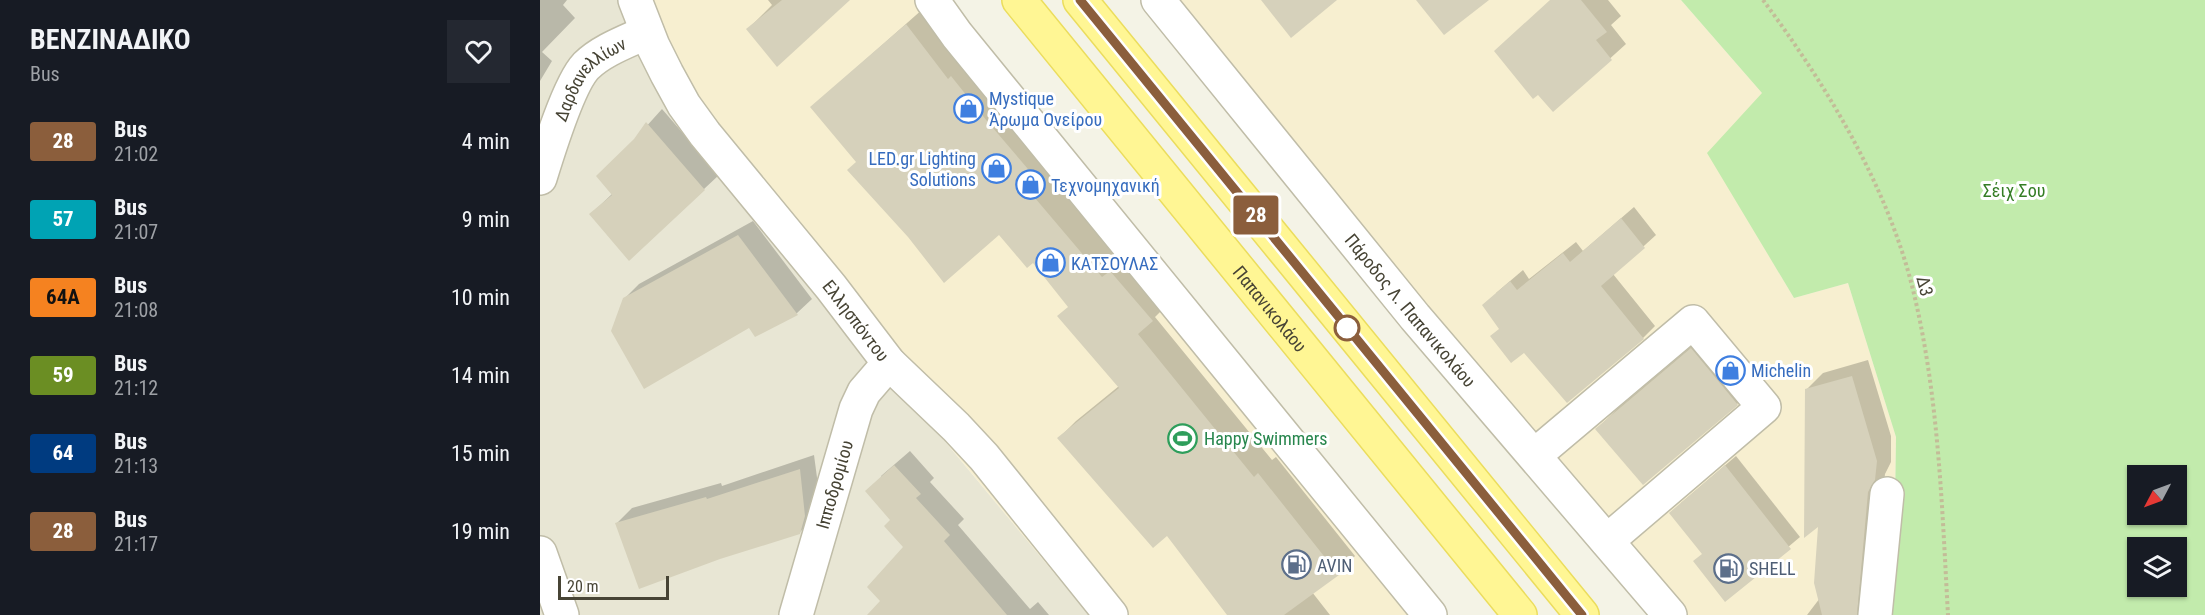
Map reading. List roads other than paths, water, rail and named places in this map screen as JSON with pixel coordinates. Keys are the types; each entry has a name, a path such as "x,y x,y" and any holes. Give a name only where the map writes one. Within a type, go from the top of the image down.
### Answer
{"main road":[{"name":"Παπανικολάου","path":"1019,0 1520,615"},
{"path":"1080,0 1582,615"}],"street":[{"name":"Ελλησπόντου","path":"635,0 647,32 676,91 699,126 890,363 984,457 1111,615"},
{"path":"932,0 957,35 1430,615"},
{"name":"Πάροδος Λ. Παπανικολάου","path":"1158,0 1415,317 1670,615"},
{"name":"Δαρδανελλίων","path":"540,178 559,123 583,70 601,56 647,32"},
{"path":"1534,455 1693,322 1764,407 1607,541"},
{"name":"Ιπποδρομίου","path":"796,615 856,409 864,392 890,363"},
{"path":"1875,615 1887,494"},
{"path":"540,553 562,615"}],"place":[{"name":"Mystique Άρωμα Ονείρου","path":"968,108"},
{"name":"LED.gr Lighting Solutions","path":"997,168"},
{"name":"Τεχνομηχανική","path":"1030,185"},
{"name":"ΚΑΤΣΟΥΛΑΣ","path":"1050,263"},
{"name":"Michelin","path":"1730,370"},
{"name":"Happy Swimmers","path":"1183,438"},
{"name":"AVIN","path":"1296,565"},
{"name":"SHELL","path":"1728,568"}],"park label":[{"name":"Σέιχ Σου","path":"2014,190"}]}
